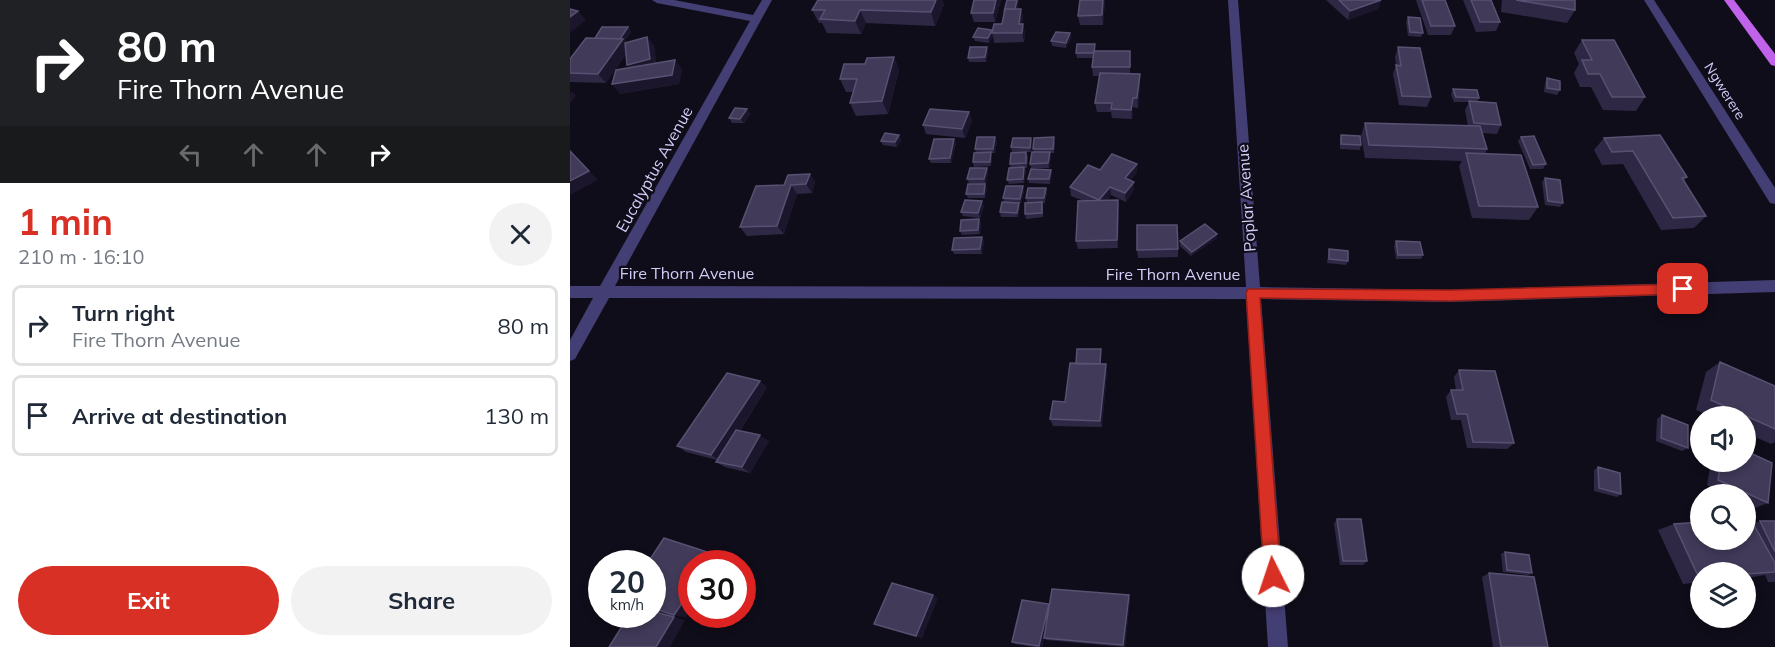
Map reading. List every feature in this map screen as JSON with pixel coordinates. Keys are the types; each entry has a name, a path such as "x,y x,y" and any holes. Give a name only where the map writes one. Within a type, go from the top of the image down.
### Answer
{"main road":[{"path":"1729,0 1775,62"}],"street":[{"path":"657,0 757,19"},
{"name":"Eucalyptus Avenue","path":"570,354 766,0"},
{"name":"Poplar Avenue","path":"1233,0 1278,647"},
{"name":"Ngwerere","path":"1649,0 1775,199"},
{"name":"Fire Thorn Avenue","path":"570,292 605,290 1450,296 1775,286"}],"building":[{"path":"818,0 936,0 931,12 860,10 855,21 820,19 825,10 812,10"},
{"path":"974,0 996,0 993,13 971,13"},
{"path":"1007,0 1017,0 1015,9 1005,9 1004,12"},
{"path":"1080,0 1103,0 1102,15 1078,16"},
{"path":"1339,0 1381,0 1350,11"},
{"path":"1422,0 1445,0 1455,26 1431,26"},
{"path":"1471,0 1491,0 1500,22 1480,22"},
{"path":"1516,0 1575,0 1575,10"},
{"path":"570,9 578,11 570,17"},
{"path":"1005,9 1021,9 1019,24 1023,24 1022,33 992,33 994,24 1002,24"},
{"path":"1408,17 1420,18 1423,33 1410,32"},
{"path":"602,27 628,27 620,39 595,38"},
{"path":"978,28 992,30 988,38 973,37"},
{"path":"1056,32 1070,33 1066,43 1051,41"},
{"path":"647,37 650,59 627,65 625,43"},
{"path":"586,38 623,39 598,74 570,73 570,59"},
{"path":"1582,40 1614,40 1645,97 1612,97 1600,74 1588,74 1582,60 1592,60"},
{"path":"1077,44 1095,44 1094,53 1076,53"},
{"path":"970,47 987,47 985,57 968,58"},
{"path":"1398,47 1420,48 1431,97 1402,96 1396,65 1401,66"},
{"path":"1094,51 1130,51 1130,67 1092,67"},
{"path":"894,57 882,101 850,103 857,79 840,79 844,64 865,64 867,58"},
{"path":"675,60 672,75 612,84 616,70"},
{"path":"1100,73 1140,74 1137,98 1133,98 1131,110 1111,109 1112,103 1095,103"},
{"path":"1547,78 1560,81 1560,90 1547,88"},
{"path":"1453,89 1477,90 1479,98 1456,97"},
{"path":"1469,101 1496,103 1501,125 1474,123"},
{"path":"735,108 747,109 740,119 729,118"},
{"path":"930,109 969,112 962,129 923,125"},
{"path":"1365,123 1480,126 1487,149 1369,145"},
{"path":"885,133 899,135 895,142 881,141"},
{"path":"1341,135 1360,136 1361,145 1341,144"},
{"path":"1660,135 1687,177 1682,178 1706,216 1673,218 1633,151 1612,152 1604,138"},
{"path":"1534,136 1546,164 1533,165 1521,137"},
{"path":"977,137 995,137 993,149 975,149"},
{"path":"1054,137 1053,149 1033,149 1034,138"},
{"path":"1013,138 1031,138 1030,148 1011,147"},
{"path":"934,139 954,139 950,158 929,159"},
{"path":"570,151 589,171 570,181"},
{"path":"991,152 990,162 973,162 974,153"},
{"path":"1026,152 1026,163 1010,164 1011,153"},
{"path":"1032,152 1050,152 1048,163 1030,164"},
{"path":"1466,153 1521,155 1538,207 1479,206"},
{"path":"1112,154 1137,164 1125,178 1134,182 1125,193 1110,187 1099,200 1070,187 1088,165 1100,170"},
{"path":"1024,167 1023,179 1007,180 1009,168"},
{"path":"970,168 987,168 984,179 967,179"},
{"path":"1031,169 1051,170 1049,179 1028,179"},
{"path":"810,174 806,184 791,185 777,226 740,227 756,186 784,185 788,175"},
{"path":"1545,178 1560,180 1563,203 1548,201"},
{"path":"968,184 985,184 984,194 966,194"},
{"path":"1006,186 1023,186 1020,199 1003,198"},
{"path":"1028,188 1046,188 1044,198 1026,198"},
{"path":"965,200 982,201 978,213 961,212"},
{"path":"1118,200 1117,240 1076,241 1078,201"},
{"path":"1002,202 1019,203 1017,213 1000,212"},
{"path":"1042,202 1042,213 1025,214 1025,203"},
{"path":"979,219 978,230 960,231 961,220"},
{"path":"1205,224 1217,234 1192,252 1180,241"},
{"path":"1137,225 1177,225 1178,249 1137,250"},
{"path":"982,237 980,249 952,250 954,238"},
{"path":"1396,241 1420,242 1423,255 1398,255"},
{"path":"1329,249 1348,251 1348,261 1329,259"},
{"path":"1077,349 1101,349 1100,364 1076,364"},
{"path":"1720,362 1775,386 1775,429 1756,420 1756,406 1724,406 1711,400"},
{"path":"1070,363 1106,364 1100,421 1050,419 1053,401 1065,402"},
{"path":"1459,370 1495,371 1514,443 1473,442 1467,414 1457,414 1451,390 1463,390"},
{"path":"727,373 760,381 711,455 677,446"},
{"path":"1662,415 1688,425 1688,448 1661,438"},
{"path":"736,430 760,435 742,467 716,462"},
{"path":"1756,456 1772,463 1768,503 1756,497 1756,484 1727,484 1718,480 1719,472 1756,472"},
{"path":"1598,467 1620,473 1621,494 1599,488"},
{"path":"1337,519 1361,519 1367,561 1343,561"},
{"path":"1760,521 1775,521 1775,552"},
{"path":"1690,523 1690,550 1756,550 1756,529 1775,563 1775,572 1756,573 1756,562 1692,562 1674,524"},
{"path":"664,538 701,550 678,550 678,609 674,615 666,612 666,550 656,550"},
{"path":"1505,552 1529,555 1532,573 1507,570"},
{"path":"1489,573 1534,577 1548,647 1501,647"},
{"path":"892,583 933,595 916,636 874,624"},
{"path":"1052,589 1129,595 1123,645 1044,638"},
{"path":"1022,600 1049,604 1039,646 1012,642"},
{"path":"666,615 674,617 656,647 609,647 621,628 666,628"}],"route":[{"path":"1273,576 1253,293 1450,296 1683,289"}]}
